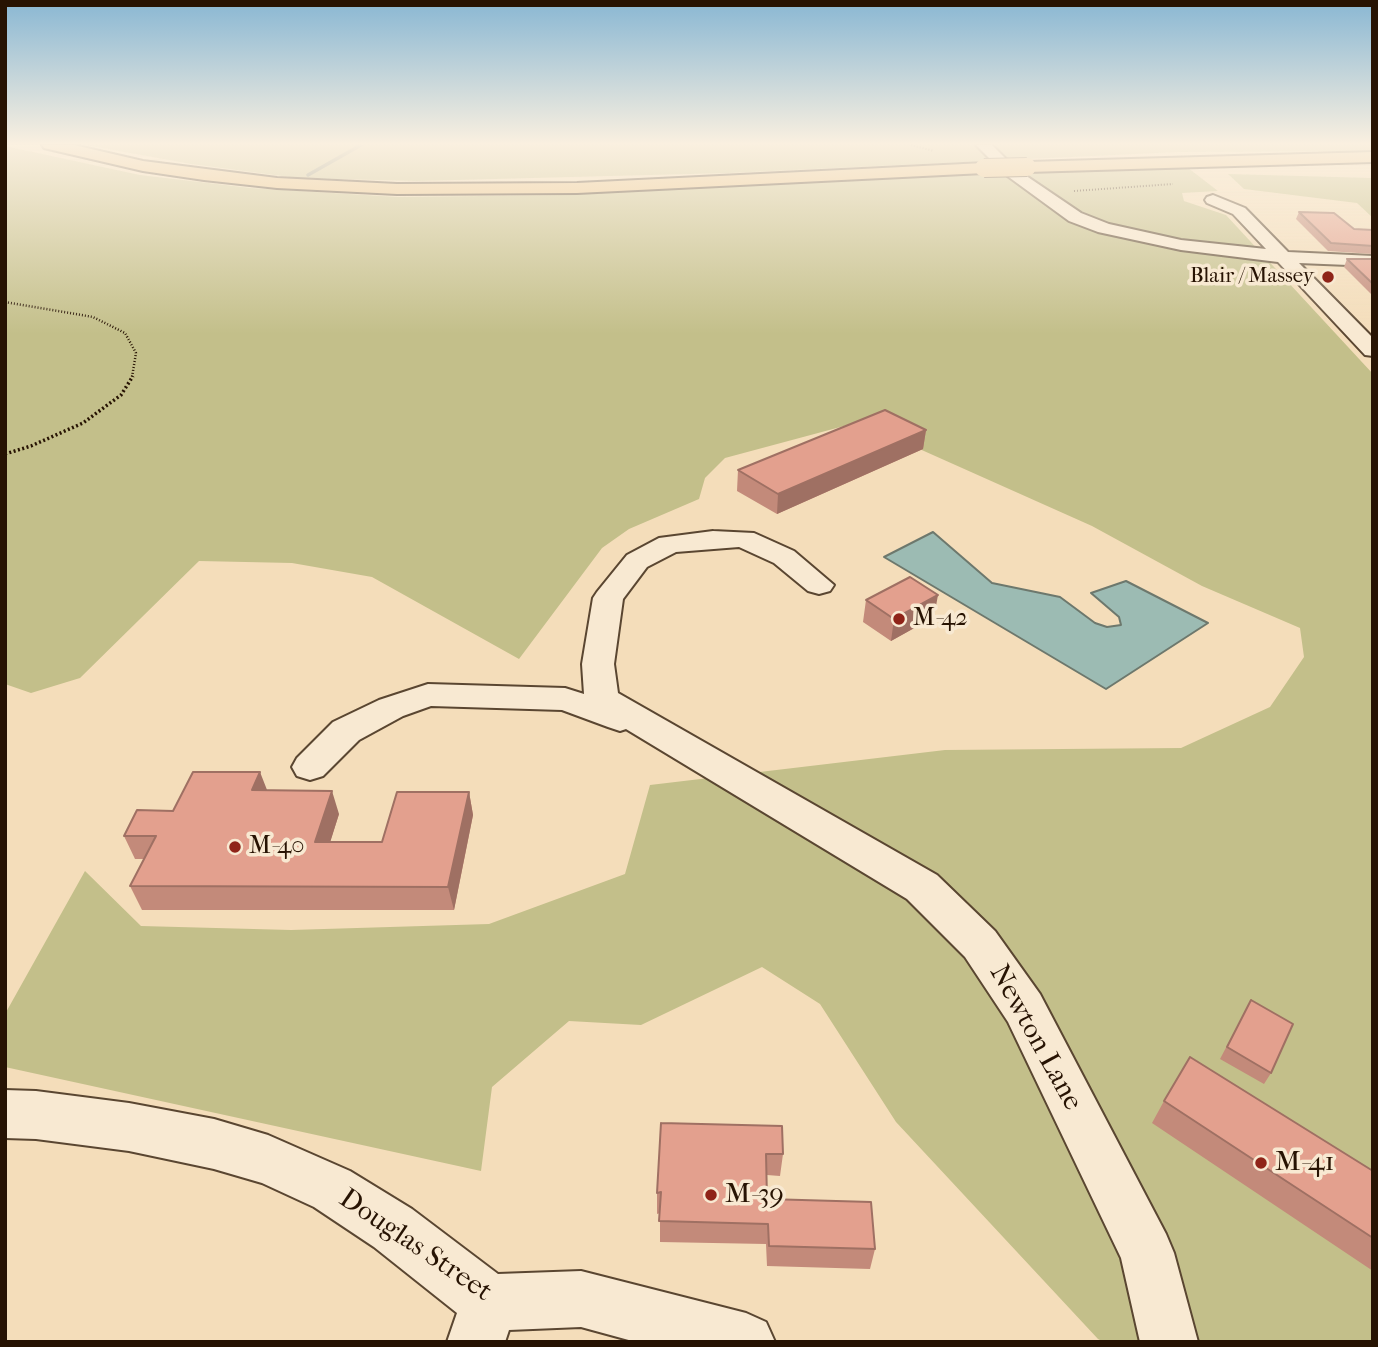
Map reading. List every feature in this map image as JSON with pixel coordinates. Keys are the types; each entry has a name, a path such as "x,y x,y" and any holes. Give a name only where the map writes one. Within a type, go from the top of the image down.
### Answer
{"street":[{"path":"1062,208 1075,217 1141,238 1285,257 1373,261"},
{"path":"1232,208 1239,211 1285,257 1373,351"},
{"path":"652,730 602,699 598,664 608,598 637,561 669,544 744,539 784,557 819,585"},
{"path":"310,767 346,730 391,708 428,695 565,699 652,730"},
{"name":"Newton Lane","path":"652,730 922,887 980,944 1024,1008 1147,1252 1169,1342"},
{"name":"Douglas Street","path":"5,1114 36,1115 129,1127 215,1143 268,1160 332,1189 393,1228 482,1322 581,1299 746,1342"}],"path":[{"path":"5,302 93,317 125,333 136,353 133,375 121,395 83,423 5,454"}],"shaded area":[{"path":"5,208 1205,208 1226,215 1373,374 1373,1342 1104,1342 1098,1339 896,1122 820,1004 762,967 641,1025 569,1021 492,1087 481,1171 5,1067 5,1014 85,871 141,926 291,930 489,924 625,874 650,785 945,750 1181,748 1270,707 1304,657 1300,628 1202,586 1092,526 859,422 725,458 705,478 699,499 629,529 602,548 519,659 372,577 292,563 199,561 80,678 31,693 5,684"},
{"path":"1362,208 1373,208 1373,218"}],"water":[{"path":"933,532 992,583 1060,597 1095,623 1107,627 1121,625 1119,617 1091,593 1126,581 1208,623 1106,689 884,557"}],"building":[{"path":"1299,212 1334,213 1354,229 1373,230 1373,246 1331,243"},
{"path":"1347,259 1373,259 1373,284"},
{"path":"885,410 926,430 778,494 738,470"},
{"path":"910,577 938,595 894,619 866,600"},
{"name":"M-40","path":"193,772 260,772 252,790 332,791 315,842 382,842 397,792 469,792 448,887 130,886 156,836 124,836 137,810 173,811"},
{"path":"1251,1000 1293,1024 1271,1073 1227,1047"},
{"path":"1190,1057 1373,1171 1373,1238 1164,1101"},
{"name":"M-39","path":"661,1123 782,1126 783,1154 766,1154 767,1199 871,1202 875,1249 769,1246 768,1224 659,1221 661,1192 657,1193"}],"place":[{"name":"Blair / Massey","path":"1328,277"},
{"name":"M-42","path":"899,619"},
{"name":"M-40","path":"235,847"},
{"name":"M-41","path":"1261,1163"},
{"name":"M-39","path":"711,1195"}]}
